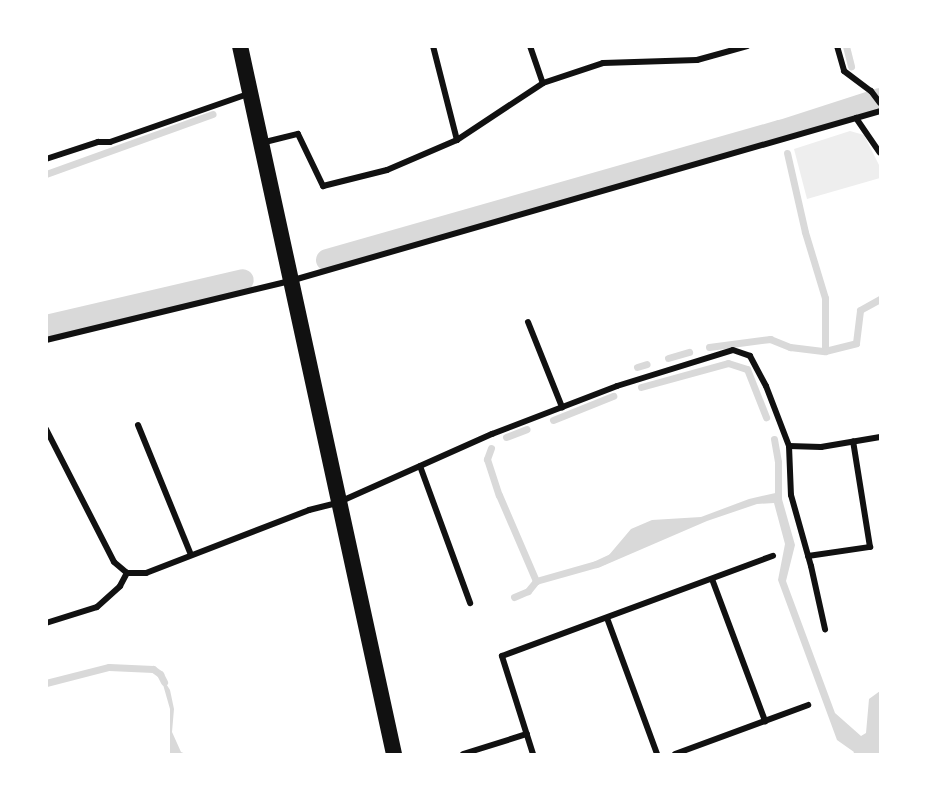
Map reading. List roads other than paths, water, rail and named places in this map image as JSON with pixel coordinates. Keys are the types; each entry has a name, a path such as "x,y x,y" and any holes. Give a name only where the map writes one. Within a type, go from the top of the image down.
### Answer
{"highway":[{"path":"240,46 337,504 394,754"}],"street":[{"path":"433,46 456,140"},
{"path":"530,46 543,83"},
{"path":"261,143 298,134 323,186 387,170 456,140 543,83 603,63 697,60 747,46"},
{"path":"837,46 844,71 871,91 880,103"},
{"path":"46,159 98,142 110,142 249,93"},
{"path":"46,340 290,281 880,111"},
{"path":"856,118 880,153"},
{"path":"528,322 562,407"},
{"path":"46,429 114,562 127,573 146,573 309,510 337,504 420,466 616,386 733,350 750,356 766,386 789,446 791,495 825,629"},
{"path":"138,425 191,555"},
{"path":"789,446 821,447 880,437"},
{"path":"808,556 870,547 853,441"},
{"path":"420,466 470,603"},
{"path":"533,754 502,656 773,556"},
{"path":"46,623 98,607 120,586 127,573"},
{"path":"712,579 765,721"},
{"path":"607,618 657,754"},
{"path":"675,754 808,705"},
{"path":"463,754 527,734"}],"waterway":[{"path":"846,46 851,66"},
{"path":"327,260 781,131 880,99"},
{"path":"46,174 213,114"},
{"path":"709,347 770,339 790,347 825,351 825,298 805,232 787,153"},
{"path":"46,326 243,280"},
{"path":"825,351 856,343 860,310 880,299"},
{"path":"668,358 689,352"},
{"path":"641,387 728,363 747,369 766,417"},
{"path":"637,367 647,364"},
{"path":"553,420 613,396"},
{"path":"506,437 527,429"},
{"path":"774,439 778,462 778,501"},
{"path":"491,448 487,459 499,495 536,581"},
{"path":"514,597 528,591 536,581 596,564 613,556"},
{"path":"46,683 109,667 153,669 160,674 164,682"}]}
